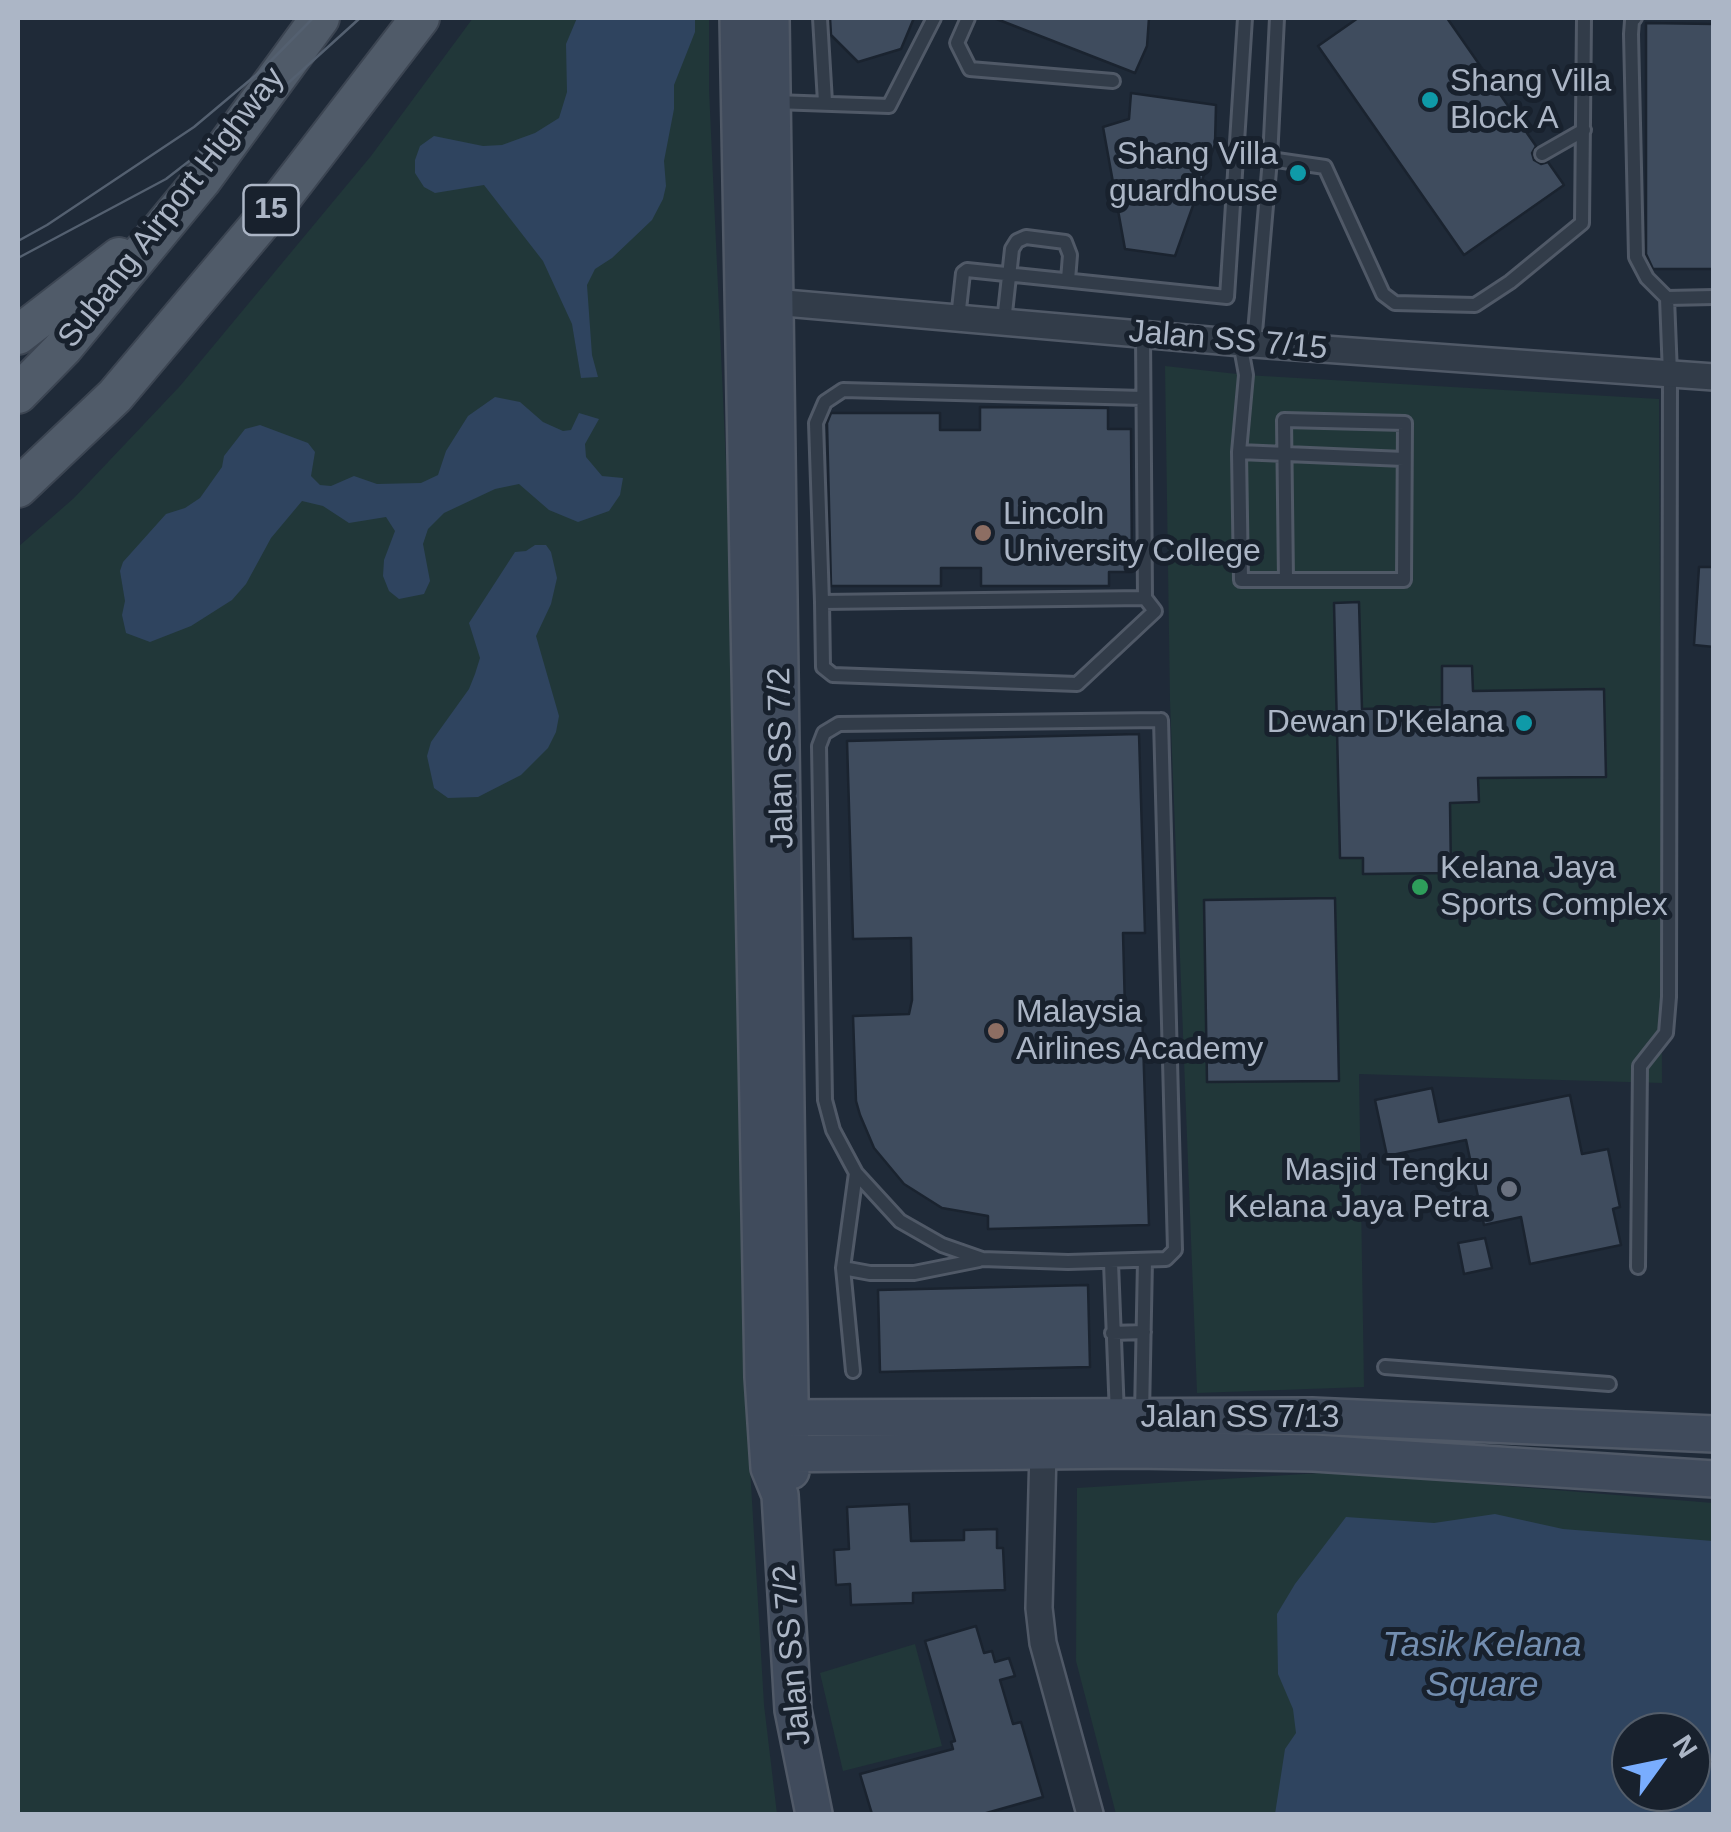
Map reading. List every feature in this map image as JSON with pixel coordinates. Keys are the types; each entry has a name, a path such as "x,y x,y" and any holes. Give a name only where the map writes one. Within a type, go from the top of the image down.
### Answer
{"main road":[{"name":"Subang Airport Highway","path":"18,394 64,347 201,181 320,18"},
{"name":"15","path":"18,488 115,396 280,199 420,18"},
{"path":"18,335 168,220"}],"street":[{"name":"Jalan SS 7/2","path":"738,18 759,300 779,1454 792,1469 780,1495 793,1710 814,1814"},
{"name":"Jalan SS 7/2","path":"759,300 772,102 771,18"},
{"name":"Jalan SS 7/15","path":"759,300 1247,343 1714,377"},
{"name":"Jalan SS 7/13","path":"778,1418 1131,1428 1312,1416 1714,1434"},
{"name":"Jalan SS 7/13","path":"779,1454 1042,1451 1131,1428 1314,1452 1714,1479"},
{"path":"1042,1451 1043,1643 1090,1814"}],"lane":[{"path":"820,18 825,102"},
{"path":"772,102 889,106 934,18"},
{"path":"968,18 957,43 970,69 1114,81"},
{"path":"958,318 964,270 1227,297 1245,18"},
{"path":"1277,18 1270,158 1247,343 1239,452 1242,580 1286,580 1404,580 1405,423 1284,420 1286,580"},
{"path":"1270,158 1325,167 1384,294 1395,303 1475,305 1510,282 1582,223 1584,18"},
{"path":"1635,18 1631,34 1636,257 1666,298 1670,374 1669,997 1666,1032 1640,1066 1638,1267"},
{"path":"1542,154 1584,130"},
{"path":"1004,322 1012,249 1017,242 1026,238 1062,240 1070,250 1068,280"},
{"path":"1666,298 1714,296"},
{"path":"1143,334 1145,598 1155,611 1076,684 833,675 823,667 816,423 825,402 843,390 1143,398"},
{"path":"1239,452 1404,460"},
{"path":"822,602 1145,598"},
{"path":"843,1268 914,1274 982,1259 1111,1262 1166,1259 1175,1250 1160,720 838,724 824,733 819,746 825,1100 833,1130 856,1172 900,1221 942,1244 982,1259"},
{"path":"853,1372 843,1268 856,1172"},
{"path":"1131,1428 1144,1332 1145,1260"},
{"path":"1111,1262 1112,1333 1131,1428"},
{"path":"1112,1333 1144,1332"},
{"path":"1385,1367 1610,1384"}],"green space":[{"path":"473,18 709,18 729,530 746,1399 764,1705 777,1814 18,1814 18,547 74,498 180,386 371,156"},
{"name":"Kelana Jaya Sports Complex","path":"1165,366 1246,375 1659,399 1662,1083 1359,1074 1364,1387 1197,1393 1170,701"},
{"path":"1337,1472 1713,1503 1713,1814 1116,1814 1076,1661 1077,1488"},
{"path":"915,1644 942,1746 843,1771 820,1673"}],"water":[{"path":"577,18 695,18 695,32 674,85 663,199 652,220 595,269 587,285 592,355 598,377 581,378 572,324 543,261 484,185 435,193 424,187 415,173 420,146 434,136 483,146 502,145 535,133 559,118 567,92 566,44"},
{"path":"495,397 520,402 543,422 563,431 571,430 579,413 599,419 585,444 586,457 602,476 623,478 620,495 609,511 578,522 549,510 519,484 495,489 444,513 428,529 423,544 430,581 424,594 399,599 389,591 383,576 384,560 395,531 386,517 349,523 323,506 302,501 271,538 246,584 232,600 191,626 150,642 126,633 120,571 123,562 166,514 200,498 245,429 260,425 308,443 315,452 311,476 320,485 331,486 354,476 377,484 421,483 438,475 446,451 468,416"},
{"path":"546,545 551,552 557,578 551,604 536,636 559,716 556,732 548,748 521,775 478,797 448,798 434,788 427,756 431,742 469,689 475,674 480,658 469,623 515,552"},
{"name":"Tasik Kelana Square","path":"1495,1514 1563,1529 1713,1541 1713,1814 1275,1814 1285,1749 1296,1733 1293,1709 1278,1674 1277,1614 1346,1517 1434,1523"}],"building":[{"path":"830,18 914,18 901,49 858,62 831,35"},
{"path":"994,18 1149,18 1147,46 1135,73"},
{"name":"Shang Villa Block A","path":"1358,18 1447,18 1536,146 1534,160 1548,162 1564,185 1464,255 1318,46"},
{"path":"1646,23 1714,24 1714,269 1653,269 1646,254"},
{"path":"1131,93 1216,105 1215,144 1175,256 1125,249 1103,127 1129,119"},
{"path":"980,407 1108,408 1108,429 1131,429 1132,572 1109,572 1109,586 981,586 981,568 941,568 941,586 831,586 827,423 831,413 940,413 940,430 980,430"},
{"path":"1699,567 1714,567 1714,647 1694,645"},
{"name":"Dewan D'Kelana","path":"1359,602 1362,709 1442,707 1442,666 1472,666 1473,691 1604,689 1606,777 1478,778 1479,802 1450,803 1451,873 1363,874 1363,858 1340,858 1334,603"},
{"path":"1139,734 1145,933 1123,933 1125,1010 1142,1009 1149,1225 988,1229 988,1216 942,1208 904,1184 874,1148 860,1115 856,1101 853,1016 909,1014 911,938 853,939 847,741"},
{"path":"1335,898 1339,1081 1207,1082 1204,900"},
{"path":"1432,1088 1439,1122 1570,1095 1582,1154 1608,1149 1620,1207 1613,1209 1621,1245 1530,1264 1521,1217 1484,1225 1466,1140 1387,1156 1375,1100"},
{"path":"1485,1238 1492,1268 1464,1274 1458,1243"},
{"path":"1088,1285 1090,1367 880,1372 878,1290"},
{"path":"909,1504 911,1541 964,1540 964,1530 997,1529 997,1548 1003,1548 1005,1590 913,1593 913,1603 851,1605 850,1584 836,1585 834,1550 849,1549 847,1507"},
{"path":"976,1626 984,1653 992,1651 995,1662 1009,1658 1015,1676 1000,1680 1013,1724 1021,1722 1043,1797 983,1814 872,1814 860,1774 953,1749 951,1742 955,1741 925,1641"}],"tram line":[{"path":"18,241 194,127 262,70 313,18"},
{"path":"18,258 166,179 276,94 360,18"}],"place":[{"name":"Shang Villa Block A","path":"1430,100"},
{"name":"Shang Villa guardhouse","path":"1298,173"},
{"name":"Lincoln University College","path":"983,533"},
{"name":"Dewan D'Kelana","path":"1524,723"},
{"name":"Kelana Jaya Sports Complex","path":"1420,887"},
{"name":"Malaysia Airlines Academy","path":"996,1031"},
{"name":"Masjid Tengku Kelana Jaya Petra","path":"1509,1189"}]}
